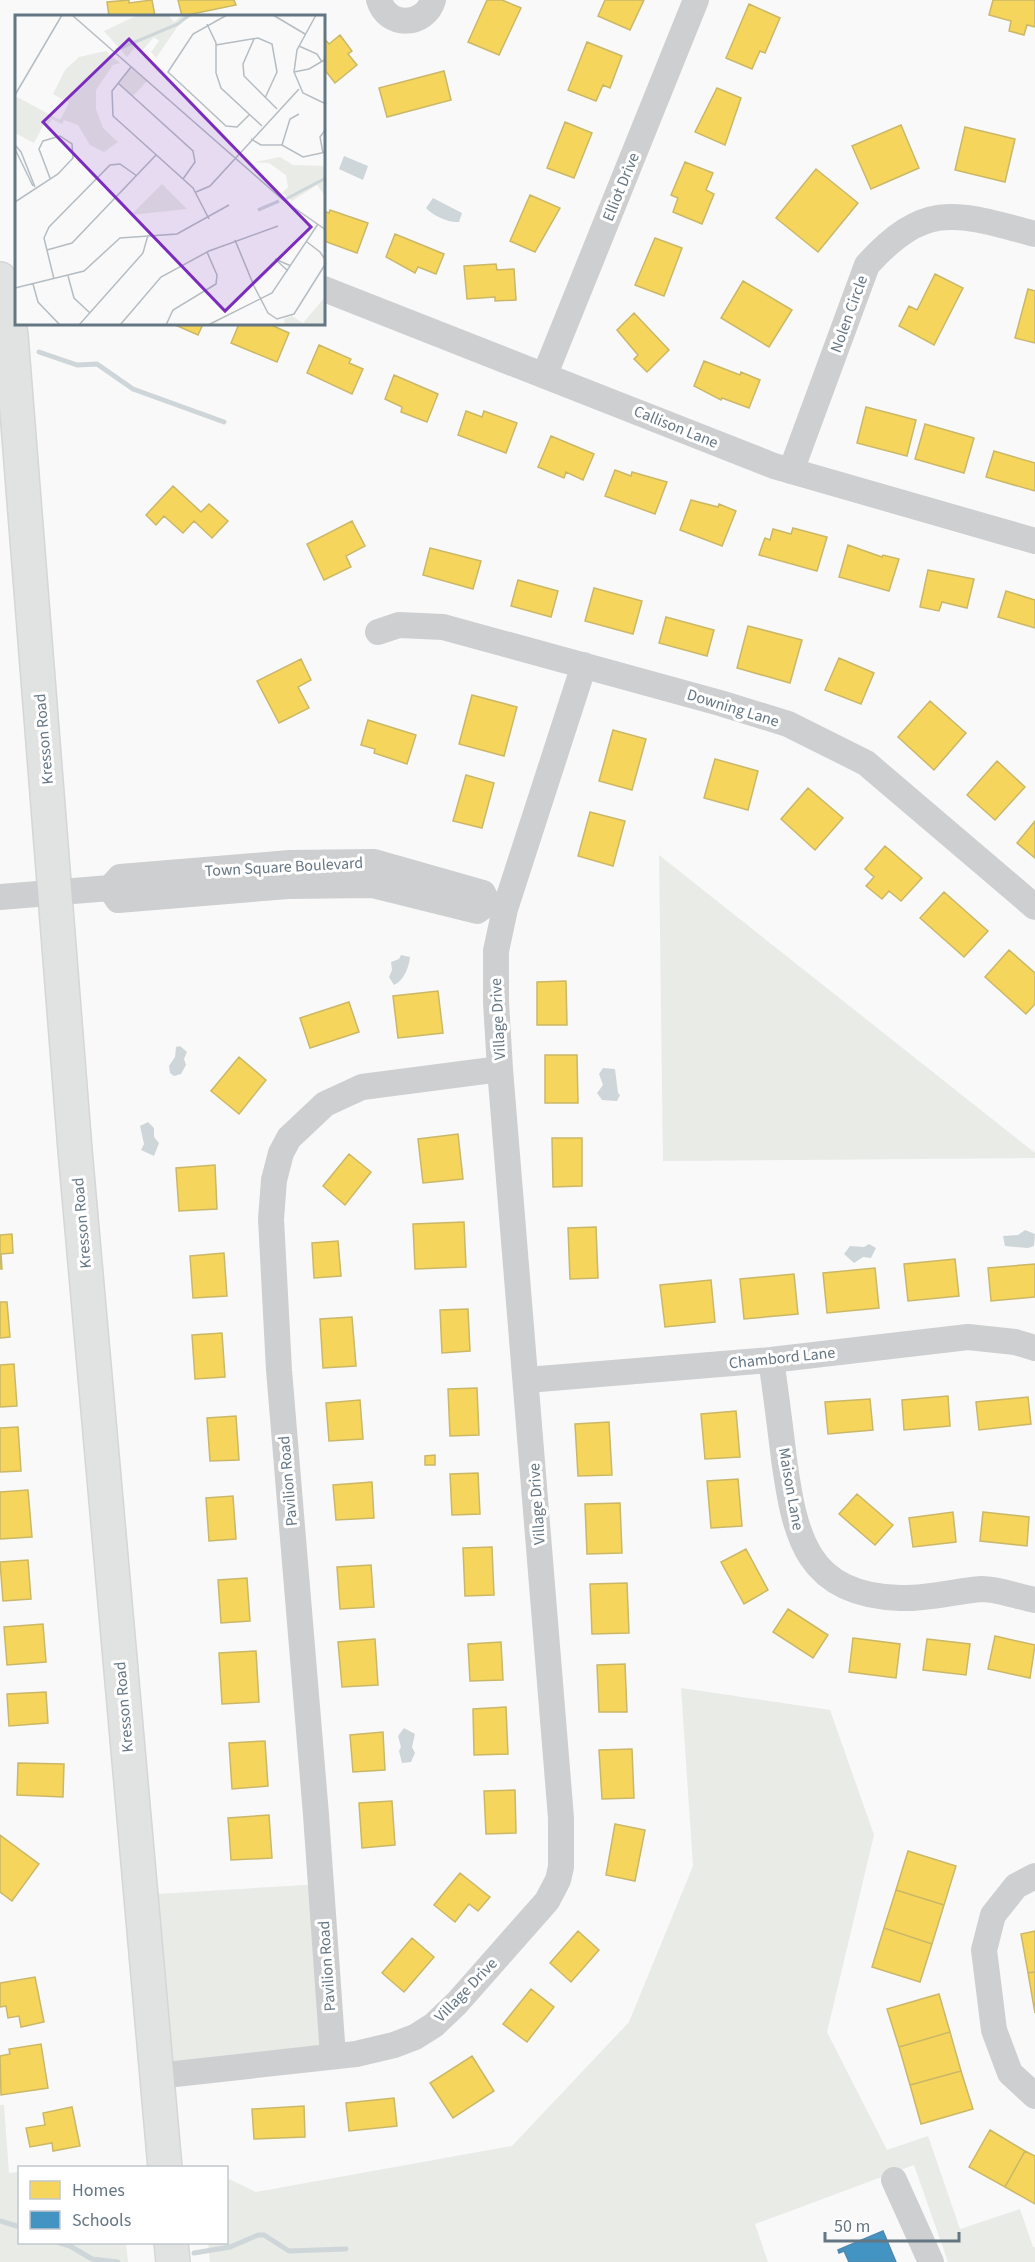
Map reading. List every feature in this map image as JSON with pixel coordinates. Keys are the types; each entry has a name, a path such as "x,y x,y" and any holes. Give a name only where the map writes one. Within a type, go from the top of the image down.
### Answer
{"main road":[{"name":"Kresson Road","path":"0,279 11,335 76,1162 165,2166"},
{"path":"171,2244 173,2262"}],"street":[{"path":"379,0 386,13 403,21 421,18 428,12 433,0"},
{"name":"Elliot Drive","path":"545,374 696,0"},
{"name":"Nolen Circle","path":"790,471 867,265 891,239 926,219 944,217 981,220 1035,234"},
{"name":"Callison Lane","path":"326,290 790,471 1035,541"},
{"name":"Downing Lane","path":"378,632 399,625 443,627 788,724 866,763 1035,907"},
{"name":"Village Drive","path":"157,2076 333,2056 394,2045 415,2037 434,2025 457,2003 547,1901 558,1880 561,1818 500,1069 496,1002 496,906 584,665"},
{"name":"Town Square Boulevard","path":"0,897 110,888 118,900 288,886 372,885 477,911 496,906"},
{"name":"Pavilion Road","path":"333,2056 316,1815 279,1370 271,1220 274,1180 281,1153 289,1138 325,1104 362,1087 500,1069"},
{"name":"Chambord Lane","path":"527,1380 771,1360 968,1337 1015,1342 1035,1348"},
{"name":"Maison Lane","path":"771,1360 791,1510 800,1540 818,1566 843,1586 873,1597 904,1598 984,1589 1035,1600"},
{"path":"1035,1876 1016,1886 993,1915 984,1950 994,2030 1010,2073 1035,2096"},
{"path":"894,2180 931,2262"}],"shaded area":[{"path":"344,156 368,166 363,180 339,169"},
{"path":"433,198 462,213 459,222 446,220 429,211 426,208"},
{"path":"659,855 1035,1153 1035,1158 663,1161"},
{"path":"401,955 410,957 403,977 394,985 389,977 392,970 391,962 399,959"},
{"path":"180,1046 187,1052 184,1059 186,1065 181,1074 174,1076 170,1073 169,1066 175,1057 176,1047"},
{"path":"603,1068 615,1069 620,1095 617,1101 602,1100 597,1093 603,1085 599,1074"},
{"path":"148,1122 154,1128 154,1137 159,1143 154,1156 141,1150 144,1144 140,1126"},
{"path":"1025,1230 1035,1234 1034,1246 1028,1248 1005,1246 1003,1236 1018,1235"},
{"path":"869,1244 876,1248 871,1258 863,1257 854,1263 844,1254 850,1246 864,1247"},
{"path":"681,1688 830,1710 874,1835 827,2032 887,2150 928,2136 960,2229 1020,2209 1033,2247 1035,2247 1035,2262 948,2262 914,2165 755,2224 768,2262 210,2262 208,2244 228,2244 228,2178 256,2192 512,2146 629,2022 693,1866"},
{"path":"404,1728 415,1734 412,1747 415,1753 411,1762 402,1763 398,1736"},
{"path":"321,1884 333,2056 157,2076 141,1895"},
{"path":"0,2105 4,2105 9,2173 18,2172 18,2244 126,2244 128,2262 0,2262"}],"building: Homes":[{"path":"129,0 129,3 152,0 155,15 109,15 107,2"},
{"path":"178,0 234,0 236,5 187,15 182,15"},
{"path":"487,0 502,0 521,8 499,55 468,42"},
{"path":"605,0 644,0 630,30 598,16"},
{"path":"993,0 1035,0 1035,27 1027,25 1024,35 1009,31 1011,21 989,15"},
{"path":"749,4 780,18 765,53 760,51 752,69 726,58"},
{"path":"340,35 352,51 348,54 357,65 335,83 326,72 326,40 329,44"},
{"path":"587,42 622,56 610,88 603,85 596,101 568,90"},
{"path":"444,71 451,100 387,117 379,88"},
{"path":"717,88 741,98 725,145 695,132"},
{"path":"565,122 592,133 574,178 547,168"},
{"path":"901,125 919,168 871,189 852,146"},
{"path":"965,127 1015,139 1005,182 955,170"},
{"path":"685,162 713,173 706,190 714,194 702,224 673,212 678,198 671,195"},
{"path":"816,169 858,203 818,252 776,218"},
{"path":"530,195 560,208 535,252 510,241"},
{"path":"330,210 368,223 357,253 326,242 326,212 329,213"},
{"path":"395,234 444,254 436,274 418,267 415,273 386,257"},
{"path":"655,238 682,248 664,296 635,285"},
{"path":"496,264 497,270 514,269 516,300 495,301 495,297 467,299 464,266"},
{"path":"935,274 963,288 934,345 899,326 909,306 917,310"},
{"path":"743,281 792,310 769,347 721,318"},
{"path":"1028,289 1035,291 1035,343 1015,338"},
{"path":"634,313 669,350 647,372 634,359 638,355 617,330"},
{"path":"178,326 202,326 198,335"},
{"path":"238,326 273,326 289,333 277,362 231,343"},
{"path":"319,345 351,359 349,363 363,369 352,394 307,373"},
{"path":"704,361 760,380 749,408 722,398 721,400 694,386"},
{"path":"394,375 438,394 427,422 401,412 402,407 385,399"},
{"path":"866,407 916,420 907,456 857,443"},
{"path":"466,411 482,417 484,411 517,423 506,453 458,435"},
{"path":"925,424 974,438 964,473 915,459"},
{"path":"551,436 594,454 583,480 566,472 564,478 538,467"},
{"path":"994,451 1035,463 1035,491 986,477"},
{"path":"615,470 631,476 632,472 667,482 655,514 605,496"},
{"path":"173,486 201,512 209,504 228,521 212,538 194,521 183,533 164,516 156,525 146,515"},
{"path":"691,500 718,507 719,504 736,511 722,546 680,530"},
{"path":"352,521 365,546 346,556 351,567 324,580 307,544"},
{"path":"793,528 827,537 817,571 759,555 765,538 770,540 773,529 791,534"},
{"path":"848,545 882,557 883,555 899,559 889,591 839,577"},
{"path":"430,548 481,561 473,589 423,575"},
{"path":"928,570 974,579 967,608 942,602 939,611 920,607"},
{"path":"518,580 558,591 551,617 511,606"},
{"path":"594,588 642,601 633,634 585,621"},
{"path":"1006,591 1035,600 1035,628 998,617"},
{"path":"666,617 714,630 707,656 659,643"},
{"path":"748,626 802,640 790,683 737,668"},
{"path":"839,658 874,673 861,704 825,690"},
{"path":"301,659 311,680 298,687 309,708 279,723 257,681"},
{"path":"472,695 517,707 504,756 459,744"},
{"path":"930,701 966,733 934,770 898,737"},
{"path":"368,720 416,735 407,764 374,753 375,749 361,745"},
{"path":"613,730 646,739 632,790 599,781"},
{"path":"715,759 758,771 748,810 704,798"},
{"path":"997,761 1025,787 995,820 967,795"},
{"path":"466,775 494,783 482,828 453,821"},
{"path":"808,788 843,818 815,850 781,819"},
{"path":"590,812 625,821 613,866 578,856"},
{"path":"1035,821 1035,858 1017,843"},
{"path":"885,846 922,878 901,901 889,891 882,899 866,886 874,877 865,869"},
{"path":"944,892 988,931 964,957 920,918"},
{"path":"1009,950 1035,973 1035,1004 1026,1014 985,977"},
{"path":"566,981 567,1025 537,1025 537,982"},
{"path":"438,991 443,1033 398,1038 393,996"},
{"path":"349,1002 359,1032 310,1048 300,1018"},
{"path":"545,1055 577,1055 578,1103 545,1103"},
{"path":"239,1057 266,1080 239,1114 211,1091"},
{"path":"458,1134 463,1179 423,1183 418,1139"},
{"path":"552,1138 582,1138 582,1186 553,1187"},
{"path":"349,1154 371,1172 345,1205 323,1186"},
{"path":"215,1165 217,1209 179,1211 176,1168"},
{"path":"464,1222 466,1267 415,1269 413,1224"},
{"path":"596,1227 598,1278 570,1279 568,1228"},
{"path":"12,1234 13,1253 1,1254 2,1269 0,1269 0,1235"},
{"path":"338,1241 341,1276 314,1278 312,1243"},
{"path":"224,1253 227,1296 193,1298 190,1256"},
{"path":"955,1259 959,1296 908,1301 904,1264"},
{"path":"1035,1264 1035,1297 991,1301 988,1268"},
{"path":"875,1268 879,1308 827,1313 823,1273"},
{"path":"794,1274 798,1314 744,1319 740,1279"},
{"path":"711,1280 715,1322 665,1327 660,1285"},
{"path":"0,1302 7,1302 10,1337 0,1338"},
{"path":"468,1309 470,1351 442,1353 440,1310"},
{"path":"352,1317 356,1366 323,1368 320,1319"},
{"path":"222,1333 225,1377 195,1379 192,1335"},
{"path":"14,1364 17,1406 0,1407 0,1365"},
{"path":"477,1388 479,1435 450,1436 448,1389"},
{"path":"948,1396 950,1426 904,1430 902,1400"},
{"path":"1028,1397 1031,1424 979,1430 976,1402"},
{"path":"870,1399 873,1430 828,1434 825,1402"},
{"path":"360,1400 363,1439 329,1441 326,1403"},
{"path":"736,1411 740,1457 705,1459 701,1414"},
{"path":"236,1416 239,1460 210,1461 207,1418"},
{"path":"609,1422 612,1475 578,1476 575,1424"},
{"path":"18,1427 21,1471 0,1472 0,1428"},
{"path":"435,1455 435,1465 425,1465 425,1456"},
{"path":"478,1473 480,1514 452,1515 450,1474"},
{"path":"738,1479 742,1526 711,1528 707,1481"},
{"path":"372,1482 374,1518 336,1520 333,1485"},
{"path":"28,1490 32,1537 0,1539 0,1492"},
{"path":"857,1494 893,1525 875,1545 839,1514"},
{"path":"233,1496 236,1539 209,1541 206,1498"},
{"path":"620,1503 622,1553 587,1554 585,1504"},
{"path":"953,1512 956,1542 913,1547 909,1518"},
{"path":"983,1512 1029,1517 1027,1546 980,1541"},
{"path":"492,1547 494,1595 465,1596 463,1548"},
{"path":"746,1549 768,1590 744,1604 721,1562"},
{"path":"28,1560 31,1599 3,1601 0,1562"},
{"path":"371,1565 374,1607 340,1609 337,1567"},
{"path":"247,1578 250,1621 221,1623 218,1580"},
{"path":"627,1583 629,1633 592,1634 590,1584"},
{"path":"788,1609 828,1635 813,1658 773,1632"},
{"path":"43,1624 46,1662 7,1665 4,1627"},
{"path":"995,1636 1035,1645 1030,1678 988,1669"},
{"path":"853,1638 900,1644 896,1678 849,1672"},
{"path":"375,1639 378,1685 342,1687 338,1642"},
{"path":"927,1639 970,1644 966,1675 923,1670"},
{"path":"501,1642 503,1680 470,1681 468,1644"},
{"path":"256,1651 259,1702 222,1704 219,1653"},
{"path":"625,1664 627,1712 599,1712 597,1665"},
{"path":"46,1692 48,1723 9,1726 7,1694"},
{"path":"506,1707 508,1754 474,1755 473,1709"},
{"path":"383,1732 385,1770 353,1772 350,1735"},
{"path":"265,1741 268,1786 232,1789 229,1743"},
{"path":"632,1749 634,1798 602,1799 599,1750"},
{"path":"18,1763 64,1764 63,1797 17,1795"},
{"path":"515,1790 516,1833 486,1834 484,1791"},
{"path":"392,1801 395,1845 362,1848 359,1803"},
{"path":"269,1815 272,1858 231,1860 228,1818"},
{"path":"615,1824 645,1830 635,1881 606,1875"},
{"path":"0,1835 39,1864 12,1901 0,1892"},
{"path":"908,1851 956,1866 944,1905 896,1890"},
{"path":"460,1873 490,1897 478,1911 469,1904 455,1922 434,1905"},
{"path":"896,1890 944,1905 932,1944 884,1928"},
{"path":"884,1928 932,1944 920,1982 872,1967"},
{"path":"578,1931 599,1950 571,1982 550,1963"},
{"path":"1035,1931 1035,1972 1028,1973 1021,1934"},
{"path":"412,1938 434,1957 404,1992 382,1973"},
{"path":"1035,1972 1035,2013 1028,1973"},
{"path":"35,1977 44,2022 21,2027 19,2016 8,2018 6,2006 0,2007 0,1983"},
{"path":"531,1989 554,2007 527,2042 503,2024"},
{"path":"939,1994 950,2032 899,2047 887,2009"},
{"path":"950,2032 961,2071 910,2085 899,2047"},
{"path":"41,2044 48,2088 1,2095 0,2056 10,2054 9,2049"},
{"path":"472,2056 494,2091 453,2118 430,2083"},
{"path":"961,2071 973,2109 921,2124 910,2085"},
{"path":"394,2098 397,2126 349,2131 346,2103"},
{"path":"304,2106 305,2137 254,2139 252,2109"},
{"path":"72,2107 80,2146 53,2151 52,2143 30,2147 26,2128 45,2125 43,2113"},
{"path":"990,2130 1025,2151 1005,2187 969,2167"},
{"path":"1025,2151 1035,2156 1035,2204 1005,2187"}],"building: Schools":[{"path":"883,2231 896,2262 849,2262 844,2251 839,2253 838,2250"}],"waterway":[{"path":"39,352 77,365 97,364 133,389 224,422"},
{"path":"0,2221 18,2226"},
{"path":"194,2253 230,2247 258,2235 264,2235 289,2251 346,2249"},
{"path":"64,2244 92,2259 118,2262"}]}
